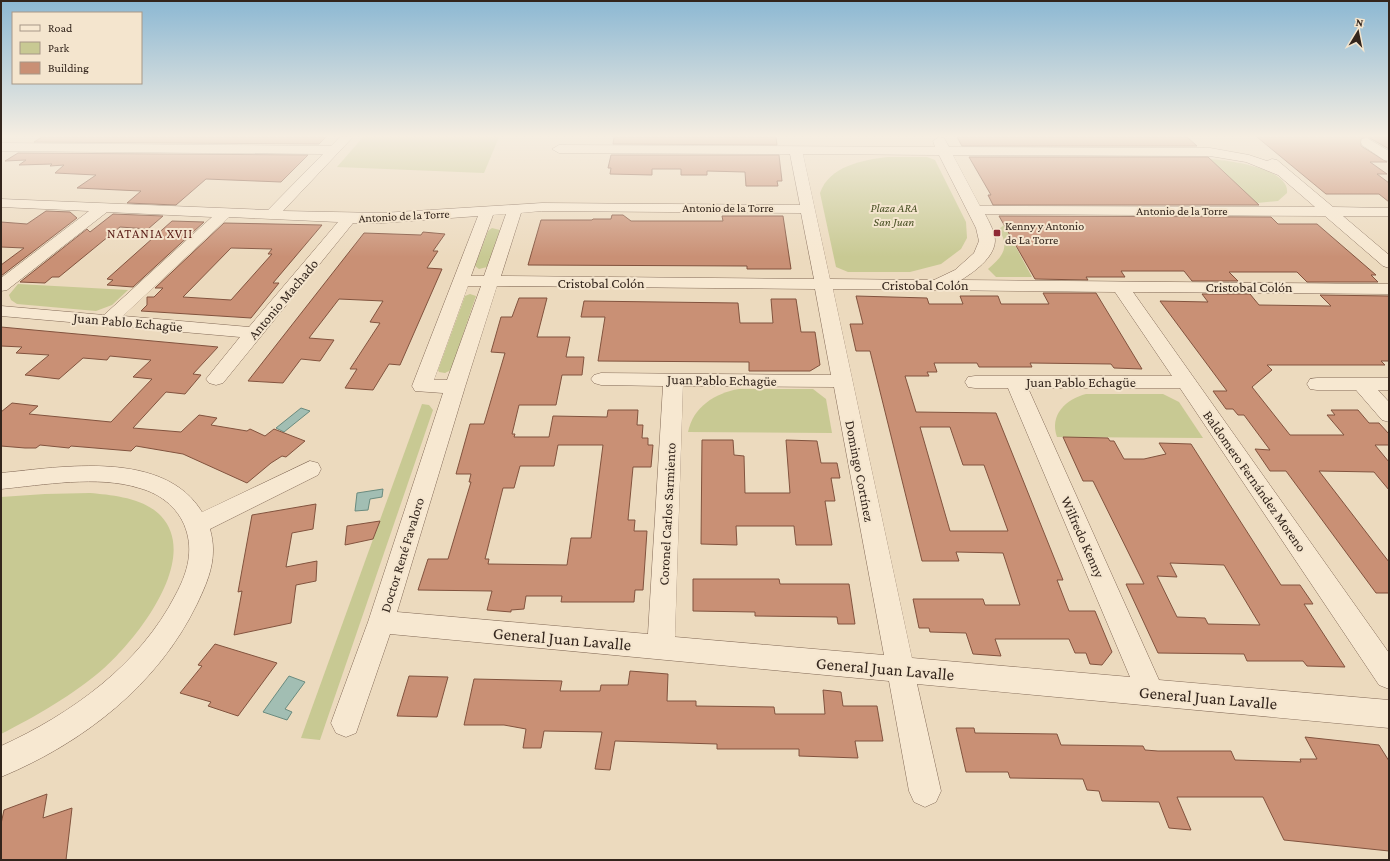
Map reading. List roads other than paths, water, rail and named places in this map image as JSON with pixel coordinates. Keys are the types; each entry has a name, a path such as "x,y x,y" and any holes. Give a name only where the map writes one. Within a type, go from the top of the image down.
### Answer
{"street":[{"path":"272,214 308,177"},
{"name":"Domingo Cortínez","path":"802,177 925,791"},
{"path":"935,286 950,280 966,270 980,257 987,241 986,233 958,177"},
{"path":"1288,177 1389,263"},
{"name":"Antonio de la Torre","path":"1,203 349,218 542,207 808,209"},
{"path":"1,286 103,208"},
{"name":"Doctor René Favaloro","path":"346,723 381,622 455,387 515,209"},
{"name":"Antonio de la Torre","path":"975,210 1389,212"},
{"path":"455,387 422,386 487,211"},
{"path":"108,320 225,213"},
{"name":"Antonio Machado","path":"216,379 349,218"},
{"name":"Cristobal Colón","path":"461,281 935,286 1389,288"},
{"name":"Baldomero Fernández Moreno","path":"1120,286 1389,676"},
{"name":"Juan Pablo Echagüe","path":"1,311 254,333"},
{"name":"Juan Pablo Echagüe","path":"601,379 842,381"},
{"name":"Coronel Carlos Sarmiento","path":"661,648 673,379"},
{"name":"Juan Pablo Echagüe","path":"975,382 1186,382"},
{"name":"Wilfredo Kenny","path":"1015,382 1151,693"},
{"path":"1317,384 1389,384"},
{"path":"1361,384 1389,415"},
{"path":"198,524 310,469"},
{"path":"1,481 104,474 156,484 175,494 189,509 198,524 202,546 201,564 183,609 166,636 144,663 105,698 65,728 1,762"},
{"name":"General Juan Lavalle","path":"381,622 1389,714"}],"place":[{"name":"Kenny y Antonio de La Torre","path":"997,233"}],"district":[{"name":"NATANIA XVII","path":"150,233"}],"park label":[{"name":"Plaza ARA San Juan","path":"894,215"}]}
